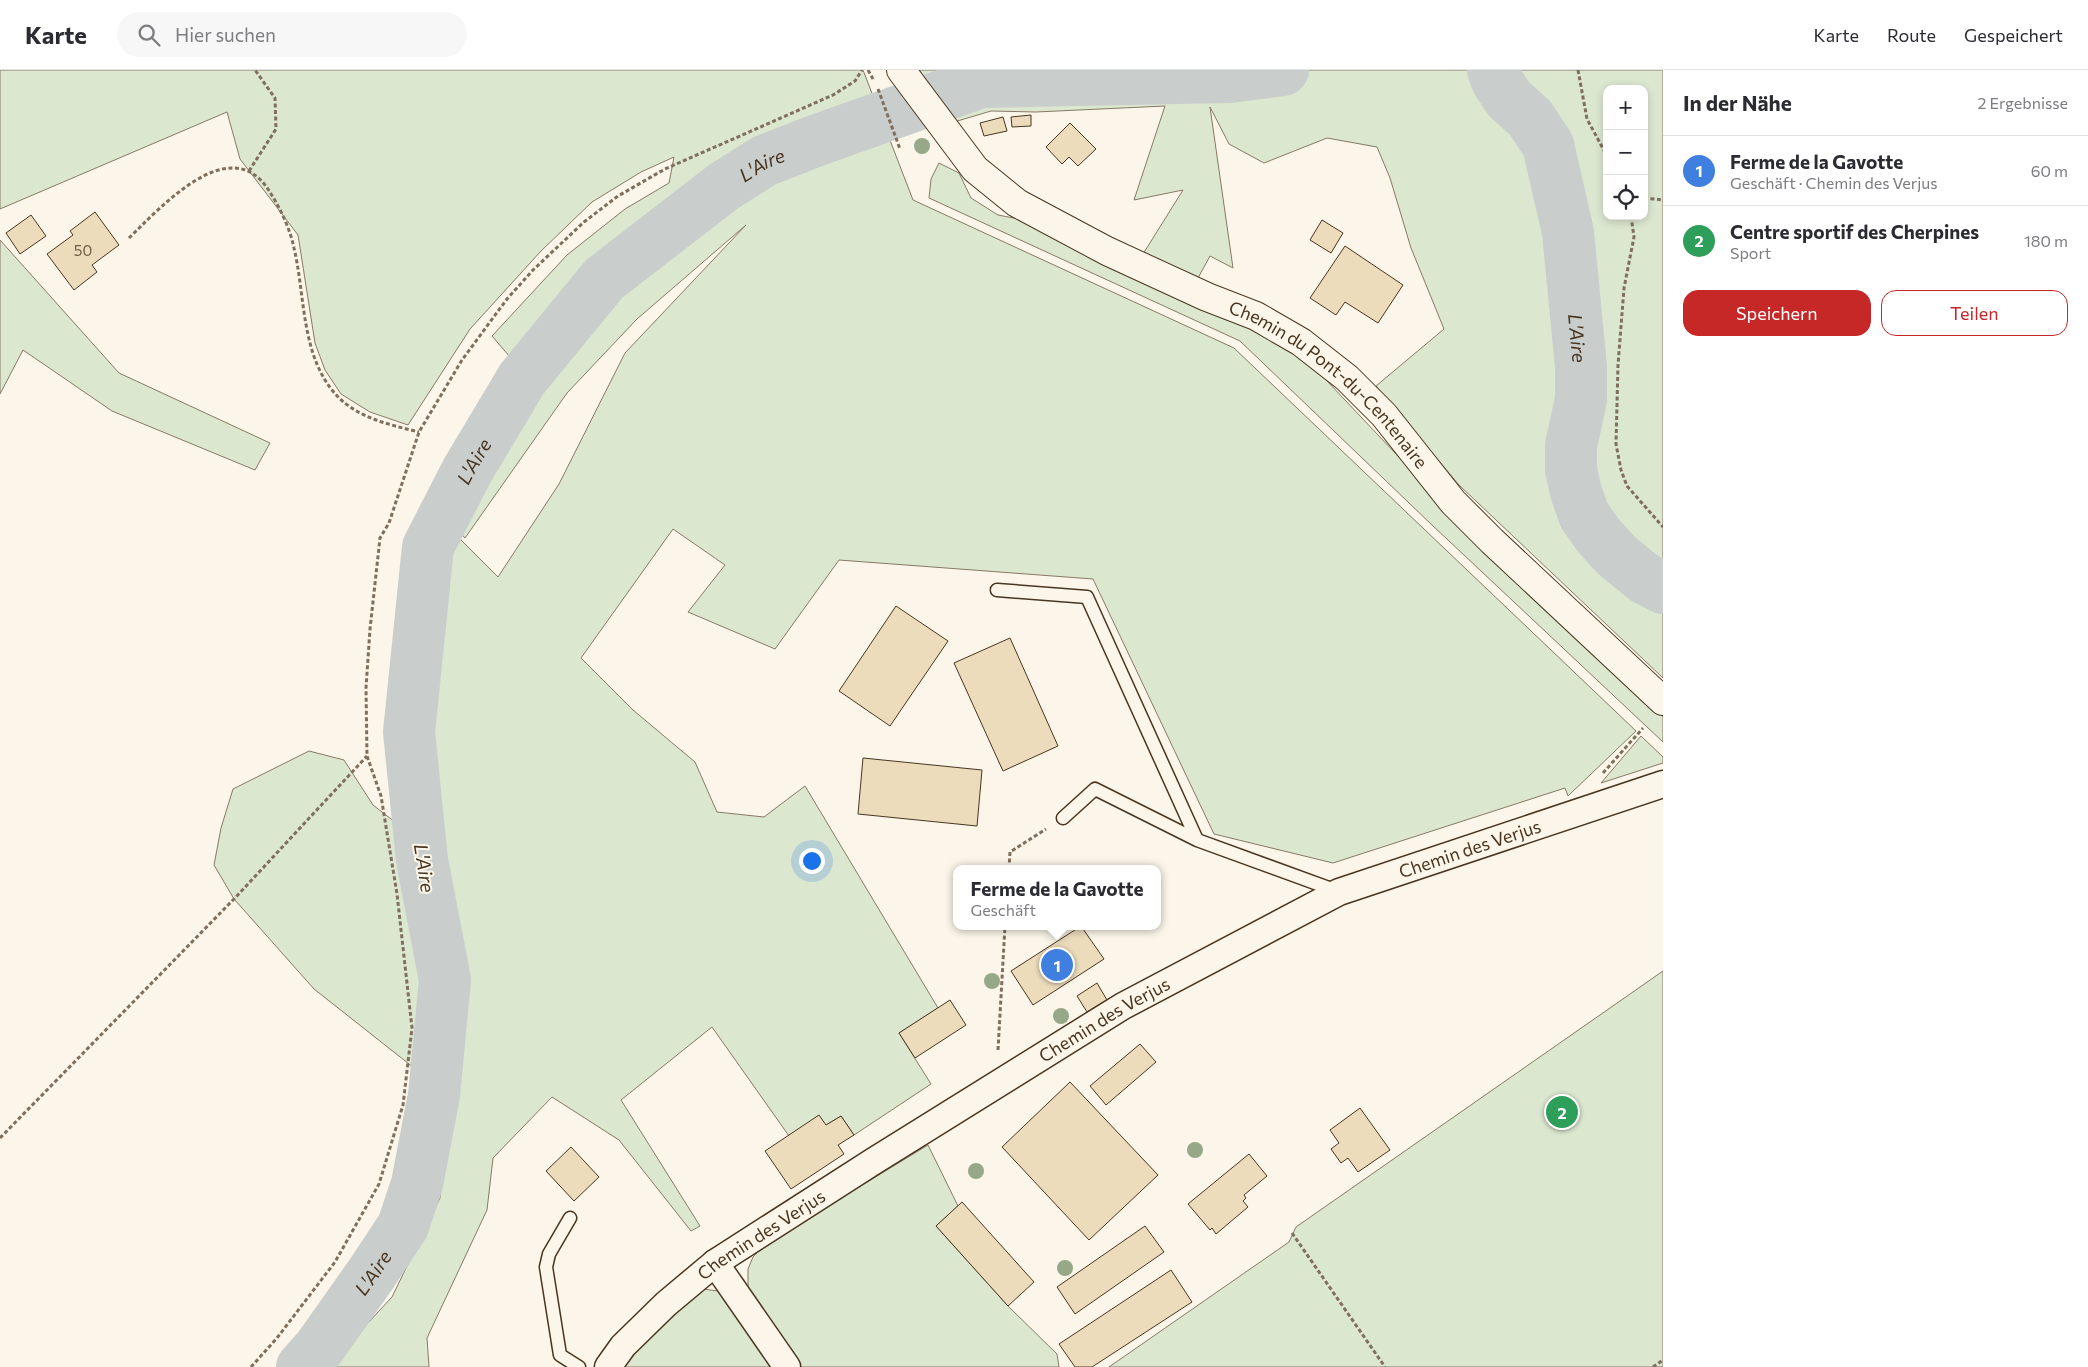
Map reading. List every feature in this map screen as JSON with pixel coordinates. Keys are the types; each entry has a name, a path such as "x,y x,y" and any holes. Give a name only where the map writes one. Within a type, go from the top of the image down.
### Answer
{"street":[{"name":"Chemin du Pont-du-Centenaire","path":"901,70 975,169 1017,203 1107,251 1207,297 1256,316 1301,342 1326,360 1384,415 1453,502 1492,541 1663,700"},
{"name":"Chemin des Verjus","path":"608,1367 623,1346 666,1304 715,1263 996,1084 1123,1006 1339,892 1663,784"},
{"path":"715,1263 787,1367"}],"lane":[{"path":"996,590 1087,597 1196,840"},
{"path":"1063,818 1095,789 1196,840 1339,892"},
{"path":"570,1218 549,1254 546,1266 560,1355 579,1367"}],"path":[{"path":"249,170 276,129 275,98 255,70"},
{"path":"251,1367 277,1338 335,1262 379,1184 403,1105 412,1028 397,894 381,796 367,756 366,688 380,538 389,522 419,432 462,360 508,299 533,270 584,222 618,196 665,169 833,96 855,80 862,70"},
{"path":"1578,70 1587,118 1603,148"},
{"path":"878,89 900,149"},
{"path":"129,238 179,190 216,171 230,168 249,170 260,177 274,198 294,246 312,349 326,382 333,392 354,410 388,425 419,432"},
{"path":"1648,198 1663,200"},
{"path":"1632,220 1634,238 1624,288 1618,365 1616,444 1621,470 1627,486 1663,527"},
{"path":"0,1138 240,892 367,756"},
{"path":"1009,865 1010,852 1063,818"},
{"path":"996,1084 1005,930"},
{"path":"1292,1233 1385,1367"},
{"path":"1653,1367 1663,1360"}],"green space":[{"path":"0,70 863,70 913,200 1234,348 1636,731 1568,796 1565,788 1333,863 1214,834 1093,579 839,560 775,649 688,612 725,565 673,529 581,658 633,710 695,762 717,812 764,817 805,786 938,1008 899,1033 931,1084 854,1135 841,1116 826,1125 789,1136 712,1027 621,1100 700,1226 691,1231 619,1140 552,1097 493,1158 487,1210 427,1338 429,1367 327,1367 392,1297 440,1198 447,1094 314,989 234,899 214,865 221,828 233,789 309,751 344,760 373,805 445,861 417,674 446,525 498,577 559,484 625,353 746,225 637,319 567,393 465,538 452,524 534,385 492,336 567,255 625,209 669,183 674,157 641,172 592,202 541,251 470,329 408,425 370,412 341,394 325,370 315,343 298,235 240,159 227,112 0,209"},
{"path":"919,70 1663,70 1663,678 1459,485 1376,386 1444,329 1411,248 1390,178 1377,147 1327,138 1264,163 1229,144 1210,107 1233,268 1210,256 1198,278 1143,254 1183,190 1134,200 1165,106 1036,112 991,111 954,122"},
{"path":"939,163 959,173 971,198 998,215 1029,221 1253,329 1311,364 1531,597 1663,717 1663,742 1240,341 929,198 931,179"},
{"path":"0,240 119,373 270,443 255,470 112,411 23,350 0,394"},
{"path":"1641,736 1663,757 1663,763 1601,783"},
{"path":"1663,971 1663,1367 1109,1367 1289,1242 1296,1227"},
{"path":"928,1145 958,1206 936,1226 1008,1306 1057,1354 1059,1367 795,1367 748,1294 748,1269 753,1257 765,1244"},
{"path":"703,1289 726,1292 779,1367 619,1367 645,1337"}],"building":[{"path":"1031,115 1031,126 1012,127 1011,117"},
{"path":"1003,117 1007,131 984,136 980,123"},
{"path":"1070,123 1096,149 1078,166 1069,157 1062,164 1046,147"},
{"path":"95,212 119,245 92,265 97,272 74,290 47,254 73,235 70,231"},
{"path":"31,215 46,236 20,254 6,233"},
{"path":"1322,220 1343,233 1331,253 1310,240"},
{"path":"1345,246 1403,285 1378,323 1345,302 1336,315 1310,298"},
{"path":"896,606 948,641 890,726 839,691"},
{"path":"1010,638 1058,746 1003,771 954,663"},
{"path":"863,758 982,770 977,826 858,814"},
{"path":"1075,930 1084,930 1104,959 1033,1005 1011,971"},
{"path":"1097,983 1107,1000 1087,1012 1077,996"},
{"path":"950,1000 966,1025 915,1058 899,1033"},
{"path":"1140,1044 1156,1062 1106,1105 1090,1086"},
{"path":"1070,1082 1158,1175 1089,1240 1002,1147"},
{"path":"1360,1108 1390,1150 1358,1172 1348,1158 1341,1163 1331,1149 1339,1143 1330,1130"},
{"path":"819,1115 826,1125 841,1116 854,1135 838,1145 844,1154 791,1189 765,1151"},
{"path":"571,1147 599,1177 574,1201 546,1171"},
{"path":"1249,1154 1267,1176 1244,1195 1246,1198 1243,1201 1248,1207 1216,1234 1212,1228 1210,1230 1188,1204"},
{"path":"962,1202 1034,1282 1008,1306 936,1226"},
{"path":"1145,1226 1164,1252 1075,1314 1057,1287"},
{"path":"1171,1270 1192,1302 1092,1367 1075,1367 1059,1344"}],"waterway":[{"name":"L'Aire","path":"302,1367 319,1348 403,1226 417,1184 434,1095 445,980 422,860 409,732 428,547 467,471 522,379 604,279 723,187 764,161 981,82 1229,77 1283,70"},
{"name":"L'Aire","path":"1493,70 1497,81 1509,99 1530,118 1548,145 1568,232 1581,367 1581,399 1571,446 1571,470 1576,492 1584,515 1598,535 1616,555 1644,578 1663,588"}],"place":[{"name":"Ferme de la Gavotte","path":"1057,965"},
{"name":"Centre sportif des Cherpines","path":"1562,1112"}]}
